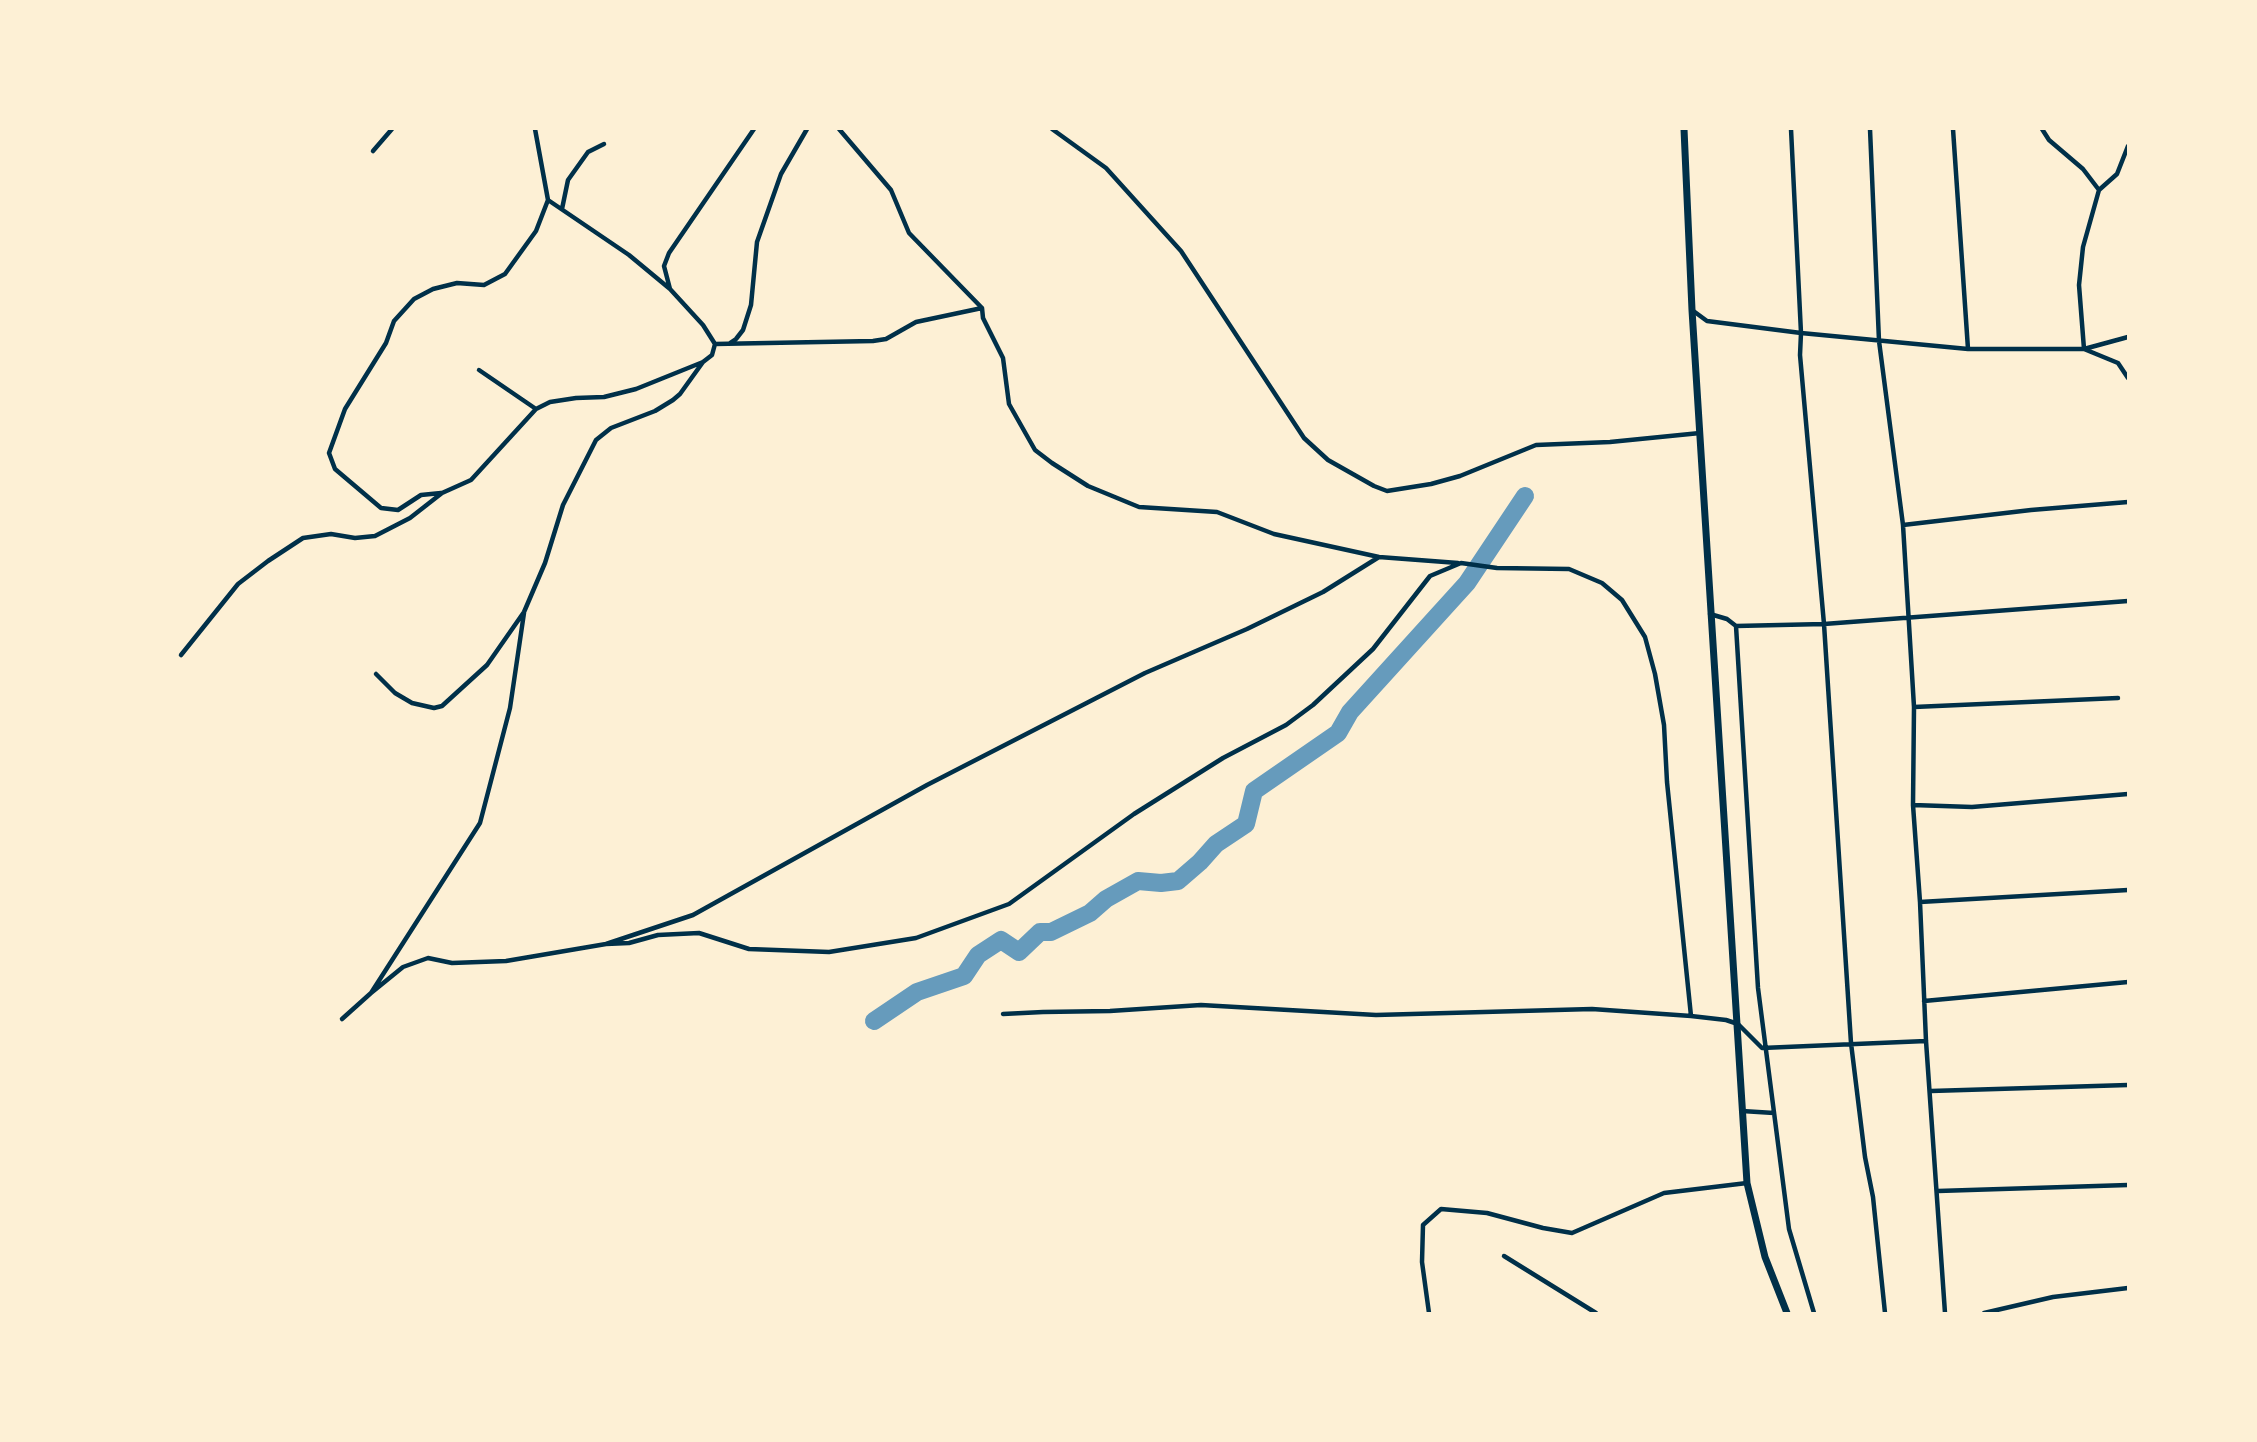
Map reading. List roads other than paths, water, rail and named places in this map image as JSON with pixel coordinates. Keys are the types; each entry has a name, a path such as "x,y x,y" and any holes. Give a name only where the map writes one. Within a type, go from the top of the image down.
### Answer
{"main road":[{"path":"1684,129 1710,614 1747,1183 1765,1257 1787,1313"}],"street":[{"path":"373,151 392,129"},
{"path":"442,493 421,495 398,510 381,508 335,469 329,453 345,409 386,343 394,321 414,299 433,289 457,283 484,285 505,274 536,231 548,200 535,129"},
{"path":"670,289 664,266 669,253 754,129"},
{"path":"727,344 743,330 751,305 757,242 782,174 807,129"},
{"path":"839,129 891,190 909,233 982,308 983,318 1003,358 1009,404 1035,450 1088,486 1139,507 1217,512 1274,534 1379,557 1497,568 1569,569 1589,575 1622,600 1645,637 1655,674 1664,725 1668,793 1691,1016"},
{"path":"1052,129 1106,168 1181,251 1304,438 1328,460 1374,486 1387,490 1431,484 1460,476 1536,445 1610,442 1700,433"},
{"path":"1791,129 1801,333 1800,355 1824,624 1851,1044 1865,1157 1873,1197 1885,1313"},
{"path":"1870,129 1879,341 1903,525 1909,616 1914,707 1913,805 1926,1041 1945,1313"},
{"path":"1953,129 1968,349"},
{"path":"2042,129 2049,140 2083,170 2099,189"},
{"path":"562,209 568,180 588,152 604,144"},
{"path":"2084,349 2079,285 2082,256 2099,189 2117,174 2128,146"},
{"path":"376,674 395,693 412,703 434,708 442,706 487,666 524,612 546,563 563,505 596,440 611,428 655,411 673,400 703,362 712,355 715,344 703,325 670,289 629,255 548,200"},
{"path":"715,344 873,341 886,339 916,322 982,308"},
{"path":"1692,310 1707,321 1801,333 1968,349 2084,349 2128,337"},
{"path":"2084,349 2118,363 2128,378"},
{"path":"181,655 238,584 303,538 330,534 355,538 375,536 410,518 442,493 471,480 536,409 550,402 604,397 636,389 667,374 703,362"},
{"path":"479,370 536,409"},
{"path":"1903,525 2031,510 2128,502"},
{"path":"606,944 693,915 927,785 1145,673 1247,629 1323,592 1379,557"},
{"path":"342,1019 403,967 428,958 452,963 506,961 606,944 629,943 658,935 699,933 750,949 830,952 916,938 1009,904 1134,814 1223,758 1286,725 1373,649 1430,576 1461,563"},
{"path":"1710,614 1726,619 1736,626 1824,624 2128,601"},
{"path":"371,993 480,823 510,708 524,612"},
{"path":"1736,626 1758,976 1766,1048 1789,1229 1814,1313"},
{"path":"1914,707 2118,698"},
{"path":"1913,805 1972,807 2128,794"},
{"path":"1920,902 2128,890"},
{"path":"1924,1001 2128,982"},
{"path":"1003,1014 1110,1011 1201,1005 1376,1015 1592,1009 1691,1016 1738,1024 1762,1048 1926,1041"},
{"path":"1931,1091 2128,1085"},
{"path":"1742,1112 1774,1113"},
{"path":"1429,1313 1422,1262 1423,1225 1441,1209 1487,1213 1572,1233 1664,1193 1747,1183"},
{"path":"1938,1191 2128,1185"},
{"path":"1504,1256 1596,1313"},
{"path":"1984,1313 2052,1297 2128,1288"}],"waterway":[{"path":"874,1021 917,992 964,976 978,955 1001,940 1019,952 1040,932 1051,932 1090,913 1106,899 1138,881 1161,883 1178,881 1216,844 1246,824 1254,791 1338,733 1350,712 1467,583 1525,496"}]}
